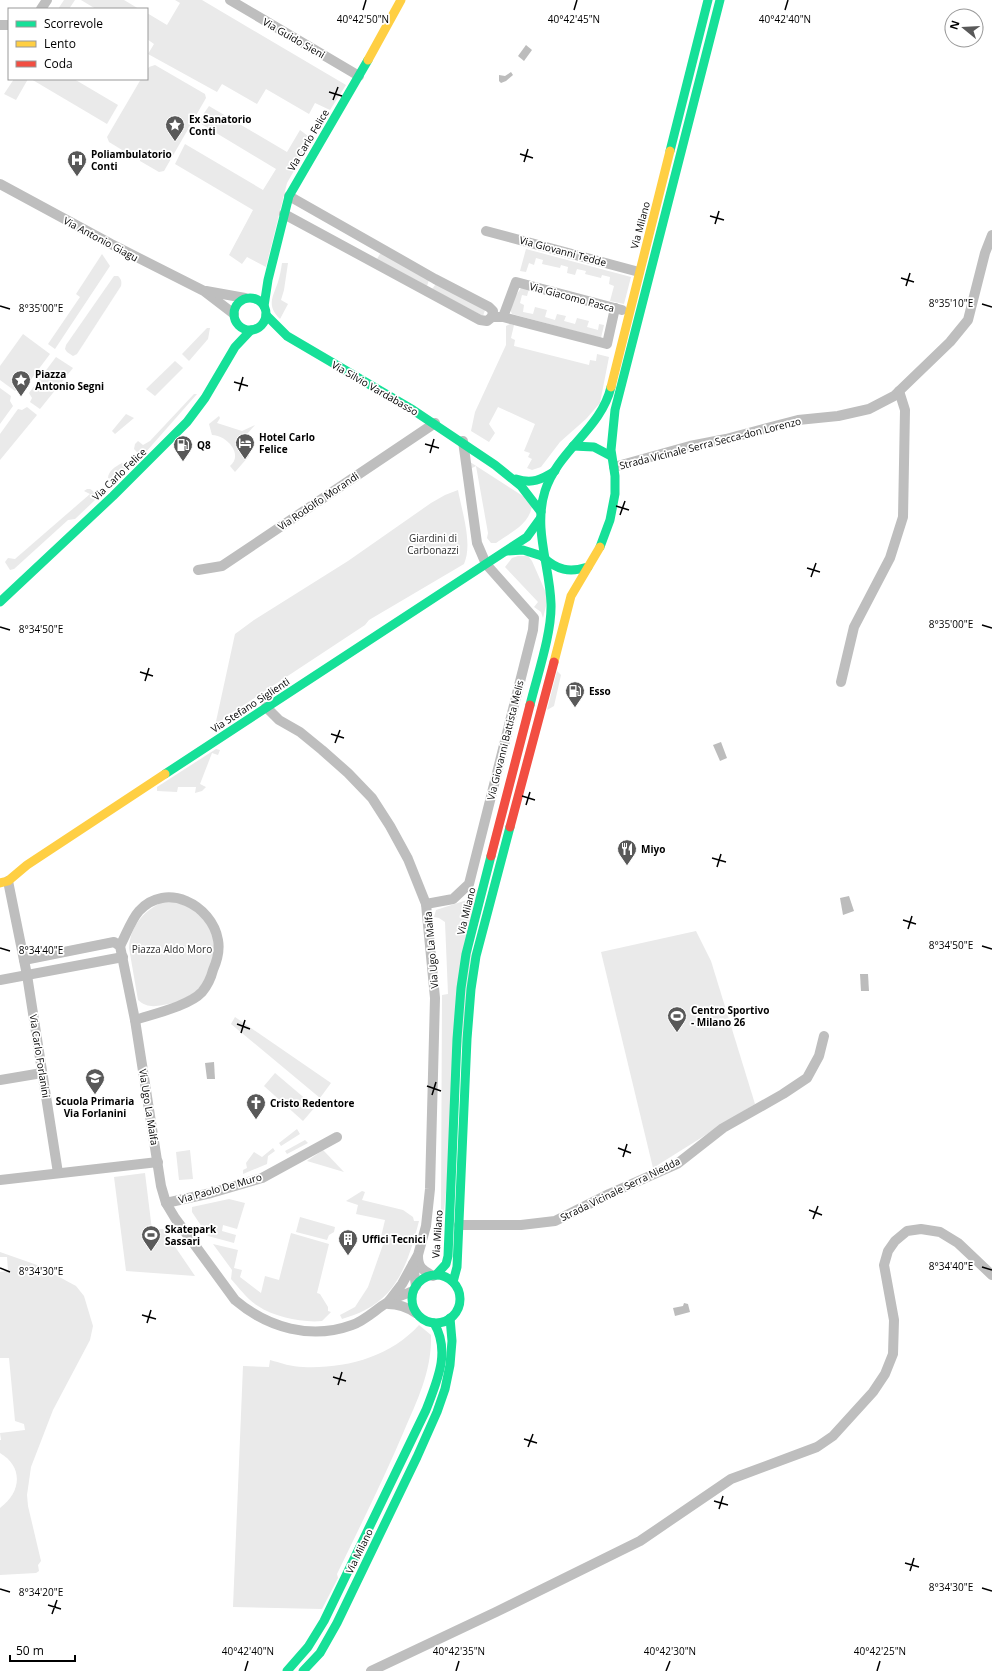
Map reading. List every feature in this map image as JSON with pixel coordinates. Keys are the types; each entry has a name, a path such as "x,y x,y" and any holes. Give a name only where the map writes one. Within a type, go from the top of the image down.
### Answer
{"main road":[{"name":"Via Carlo Felice","path":"265,311 268,280 284,214 290,196 401,0"},
{"name":"Via Milano","path":"555,471 573,446 602,411 609,395 708,0"},
{"path":"573,446 594,447 611,456 615,410 720,0"},
{"name":"Via Carlo Felice","path":"249,298 268,280"},
{"path":"249,298 257,299 265,311 263,324 253,330 246,330 238,325 234,318 237,304 249,298"},
{"name":"Via Silvio Vardabasso","path":"265,311 287,336 435,423 513,478 529,493 540,516"},
{"name":"Via Carlo Felice","path":"235,347 238,325"},
{"name":"Via Carlo Felice","path":"0,602 113,496 187,422 205,398 235,347 253,330"},
{"name":"Via Silvio Vardabasso","path":"253,330 287,336"},
{"name":"Via Milano","path":"453,1282 458,1267 467,1039 471,990 476,956 571,596 577,583 597,555 611,516 615,489 614,467 611,456"},
{"path":"540,516 545,490 555,471"},
{"name":"Via Silvio Vardabasso","path":"513,478 526,483 533,483 542,480 555,471"},
{"name":"Via Milano","path":"435,1275 446,1264 448,1256 460,988 473,926 551,621 551,592 543,556 540,516"},
{"name":"Via Stefano Siglienti","path":"4,882 27,865 527,537 540,516"},
{"path":"506,551 523,550 543,556 553,566 563,571 576,571 588,567"},
{"path":"435,1275 448,1278 453,1282 458,1289 460,1297 456,1312 450,1318 440,1323 434,1323 424,1320 416,1313 412,1298 414,1289 421,1280 435,1275"},
{"name":"Via Milano","path":"303,1671 320,1653 337,1623 437,1414 451,1364 453,1333 450,1318"},
{"name":"Via Milano","path":"287,1671 308,1647 324,1621 426,1410 439,1370 442,1347 440,1335 434,1323"}],"street":[{"name":"Via Guido Sieni","path":"230,0 359,76"},
{"name":"Via Antonio Giagu","path":"0,184 111,244 204,291 234,314"},
{"path":"290,196 435,279 489,307 493,311 492,317"},
{"path":"301,222 309,208"},
{"path":"284,214 480,320 487,321 492,317 503,317 607,344 615,308"},
{"name":"Via Giovanni Tedde","path":"486,231 639,272"},
{"name":"Strada Vicinale Serra Secca-don Lorenzo","path":"614,467 690,446 726,440 798,420 838,416 869,409 894,396 950,342 968,320 985,253 992,235"},
{"path":"369,260 377,246"},
{"path":"427,292 435,279"},
{"name":"Via Giacomo Pasca","path":"503,317 516,282 629,312"},
{"name":"Via Antonio Giagu","path":"204,291 249,298"},
{"path":"841,682 854,627 890,558 903,517 905,410 899,391"},
{"name":"Via Rodolfo Morandi","path":"198,570 222,566 435,423"},
{"path":"462,441 477,543 486,564"},
{"name":"Via Giovanni Battista Melis","path":"426,904 453,899 469,884 533,630 534,618 486,564"},
{"name":"Via Ugo La Malfa","path":"120,946 135,1020 161,1186 166,1203 175,1218 235,1300 262,1320 300,1331 316,1332 334,1330 353,1324 368,1317 386,1303 414,1289 415,1259 427,1218 430,1193 435,998 426,904 408,859 390,826 372,798 322,750 300,732 279,720 266,708"},
{"name":"Via Carlo Forlanini","path":"4,882 27,975 58,1173"},
{"path":"24,960 114,942 120,946 139,912 146,905 164,897 185,900 205,914 213,925 218,940 217,959 210,979 201,993 184,1004 135,1020"},
{"path":"0,980 123,957"},
{"name":"Strada Vicinale Serra Niedda","path":"459,1225 521,1225 554,1221 676,1164 723,1128 783,1094 807,1078 819,1056 824,1036"},
{"path":"0,1080 42,1073"},
{"name":"Via Paolo De Muro","path":"166,1203 211,1193 262,1178 337,1136"},
{"path":"0,1180 158,1162"},
{"path":"371,1671 502,1610 640,1541 731,1480 817,1447 833,1436 873,1392 885,1374 893,1354 894,1320 884,1265 888,1251 895,1241 907,1231 921,1229 940,1232 958,1243 992,1275"},
{"path":"386,1303 402,1284 415,1259 420,1268 435,1275"},
{"path":"386,1303 397,1304 416,1313"}],"green space":[{"path":"64,0 75,0 70,8 59,8"},
{"path":"81,0 124,0 137,8 94,8"},
{"path":"175,0 202,0 346,85 330,110 315,103 309,114 266,89 257,104 222,84 217,92 148,54 154,44 148,40 148,14 167,25 180,3"},
{"path":"155,65 205,94 206,98 164,171 159,172 140,161 140,154 135,151 127,153 109,142 107,137 140,80 148,80 149,67"},
{"path":"13,80 27,80 16,100 4,94"},
{"path":"33,80 76,80 118,105 107,124"},
{"path":"209,106 287,152 300,130 312,139 287,183 266,267 247,257 242,264 229,255 253,210 175,164 185,144 263,190 276,169 198,122"},
{"path":"526,249 631,277 624,304 610,301 614,286 609,284 610,277 602,275 601,278 585,274 586,271 577,269 575,275 567,273 568,267 561,265 560,268 542,264 543,260 536,258 534,265 529,263 526,272 520,271"},
{"path":"102,254 110,266 55,349 48,344 80,297 76,294"},
{"path":"380,254 384,254 429,280 427,286 377,259"},
{"path":"282,263 288,263 281,300 288,304 280,319 273,309 272,301 279,280"},
{"path":"114,276 118,276 120,278 121,286 77,354 73,356 65,349 66,345"},
{"path":"436,284 485,310 483,316 432,289"},
{"path":"521,288 529,289 527,296 522,295 520,303 524,305 523,312 533,314 535,307 547,310 545,317 555,320 557,314 566,316 564,321 575,324 577,318 589,321 587,327 598,330 599,324 604,325 601,338 512,314 511,304"},
{"path":"510,324 514,325 511,338 515,340 514,346 589,365 590,360 596,361 597,354 609,357 600,403 586,419 560,442 541,467 532,470 527,468 532,459 528,457 530,453 524,451 535,424 498,407 489,424 495,433 489,442 471,431 475,412 506,345 506,326"},
{"path":"207,328 210,328 208,339 189,361 182,354"},
{"path":"23,334 50,354 23,390 18,389 15,391 0,380 0,366"},
{"path":"56,357 73,368 40,409 30,402 32,398 29,393"},
{"path":"175,361 183,368 155,396 146,389"},
{"path":"0,388 11,396 10,401 13,406 0,424"},
{"path":"194,394 197,394 145,453 137,452 134,449 135,444 138,441 143,445 150,441"},
{"path":"27,407 37,415 0,460 0,434 18,409 22,410"},
{"path":"126,414 134,418 115,434 112,431"},
{"path":"219,416 220,418 217,423 242,431 255,425 237,445 249,456 235,472 230,466 234,462 235,457 232,446 223,438 212,435 209,424"},
{"path":"470,462 526,498 532,506 530,513 523,523 496,543 491,543 487,538 488,533 476,466 470,469"},
{"path":"122,463 126,466 124,471 113,480 108,478 111,471"},
{"path":"87,489 94,492 95,500 75,519 68,520 14,569 10,570 5,562 8,558 15,559 90,494 84,491"},
{"name":"Giardini di Carbonazzi","path":"458,490 467,538 464,564 369,620 365,625 224,718 215,726 235,634 254,620 348,561 431,503"},
{"path":"518,556 528,556 532,561 546,593 546,606 543,618 541,612 534,607 538,602 505,567 512,558"},
{"path":"557,671 561,675 554,706 547,710"},
{"path":"216,749 220,750 218,755 212,753 200,784 206,787 202,791 195,793 196,787 178,787 177,792 157,791 157,787"},
{"path":"471,888 478,890 444,1211 441,1211 442,995 448,994 445,922 434,917 436,910 467,900"},
{"name":"Piazza Aldo Moro","path":"165,901 186,905 194,909 206,921 210,928 214,945 213,961 201,985 191,995 173,1003 150,1006 138,1000 129,948 130,940 132,932 140,919 151,909"},
{"name":"Centro Sportivo - Milano 26","path":"696,931 711,961 755,1104 653,1168 601,952"},
{"path":"235,1017 331,1083 320,1098 231,1024"},
{"path":"275,1073 315,1107 303,1121 264,1086"},
{"path":"297,1129 300,1134 281,1146 279,1143"},
{"path":"305,1140 308,1143 287,1154 285,1151"},
{"path":"273,1148 275,1151 268,1156 267,1164 243,1174 243,1170 247,1168 246,1163 254,1152 262,1157"},
{"path":"190,1150 193,1179 179,1180 176,1152"},
{"path":"323,1150 344,1172 307,1161"},
{"path":"145,1173 152,1230 163,1229 195,1276 126,1271 114,1177"},
{"path":"362,1191 365,1192 362,1200 403,1210 413,1217 414,1221 419,1221 412,1247 402,1272 387,1294 377,1303 357,1314 342,1319 340,1315 355,1307 368,1287 385,1239 381,1237 385,1220 356,1214 358,1205 346,1201"},
{"path":"229,1199 245,1203 237,1229 223,1225 222,1231 236,1235 234,1243 208,1236 192,1212 192,1207"},
{"path":"300,1217 335,1227 334,1232 329,1235 327,1240 296,1232"},
{"path":"291,1233 329,1244 317,1293 320,1294 328,1307 328,1311 331,1312 322,1321 306,1321 280,1316 265,1310 254,1303 231,1279 232,1270 213,1244 238,1250 234,1268 242,1270 240,1277 261,1293 265,1276 279,1280"},
{"path":"0,1252 37,1265 76,1286 84,1296 93,1326 90,1340 53,1410 31,1467 27,1495 28,1506 41,1561 38,1565 39,1571 36,1573 0,1575 0,1508 12,1495 16,1488 17,1480 13,1465 0,1453 0,1433 25,1430 24,1424 15,1421 9,1358 0,1358 0,1272 8,1271 7,1257 0,1257"},
{"path":"419,1325 431,1335 431,1348 427,1372 423,1384 388,1467 337,1574 338,1578 322,1609 233,1607 243,1366 269,1367 270,1360 291,1366 303,1367 335,1366 351,1363 381,1353 395,1345"}],"shaded area":[{"path":"526,45 532,50 524,61 518,56"},
{"path":"511,72 513,75 506,81 501,83 499,81 499,75 505,76"},
{"path":"721,742 727,758 720,761 713,745"},
{"path":"849,896 854,911 843,915 840,898"},
{"path":"860,974 868,974 869,991 861,991"},
{"path":"214,1062 215,1079 207,1079 205,1063"},
{"path":"684,1303 688,1304 690,1312 675,1316 673,1308 683,1306"}],"traffic: fast":[{"path":"670,151 708,0"},
{"path":"600,547 610,520 615,494 615,476 611,450 615,410 720,0"},
{"path":"264,306 268,280 289,196 368,60"},
{"path":"247,298 253,298 262,302 266,314 262,326 253,330 247,330 238,326 234,317 234,311 238,302 247,298"},
{"path":"266,315 287,336 413,410 495,465 521,486 541,512"},
{"path":"0,602 113,496 187,422 205,398 235,347 251,330"},
{"path":"530,705 544,654 551,615 550,590 541,533 542,505 545,491 551,476 559,463 589,428 598,415 606,402 611,387"},
{"path":"573,446 594,447 611,456"},
{"path":"516,479 532,481 545,477 555,471"},
{"path":"165,774 527,537 540,519"},
{"path":"507,551 523,550 542,556"},
{"path":"543,557 553,565 564,569 575,570 588,567"},
{"path":"453,1282 457,1267 467,1039 471,989 476,956 510,827"},
{"path":"436,1275 446,1264 448,1256 457,1039 461,988 466,954 491,856"},
{"path":"436,1275 445,1277 453,1282 458,1290 460,1299 458,1308 453,1316 445,1321 436,1323 427,1321 419,1316 414,1308 412,1299 414,1290 419,1282 427,1277 436,1275"},
{"path":"303,1671 320,1653 337,1623 437,1412 445,1389 450,1365 452,1341 450,1318"},
{"path":"287,1671 308,1647 324,1621 426,1410 438,1377 442,1356 439,1334 434,1323"}],"traffic: slow":[{"path":"368,60 401,0"},
{"path":"611,387 670,151"},
{"path":"554,662 571,596 600,547"},
{"path":"0,883 8,881 27,865 165,774"}],"traffic: jam":[{"path":"510,827 554,662"},
{"path":"491,856 530,705"}],"place":[{"name":"Ex Sanatorio Conti","path":"175,142"},
{"name":"Poliambulatorio Conti","path":"77,177"},
{"name":"Piazza Antonio Segni","path":"21,397"},
{"name":"Hotel Carlo Felice","path":"245,460"},
{"name":"Q8","path":"183,462"},
{"name":"Esso","path":"575,708"},
{"name":"Miyo","path":"627,866"},
{"name":"Centro Sportivo - Milano 26","path":"677,1033"},
{"name":"Scuola Primaria Via Forlanini","path":"95,1095"},
{"name":"Cristo Redentore","path":"256,1120"},
{"name":"Skatepark Sassari","path":"151,1252"},
{"name":"Uffici Tecnici","path":"348,1256"}]}
